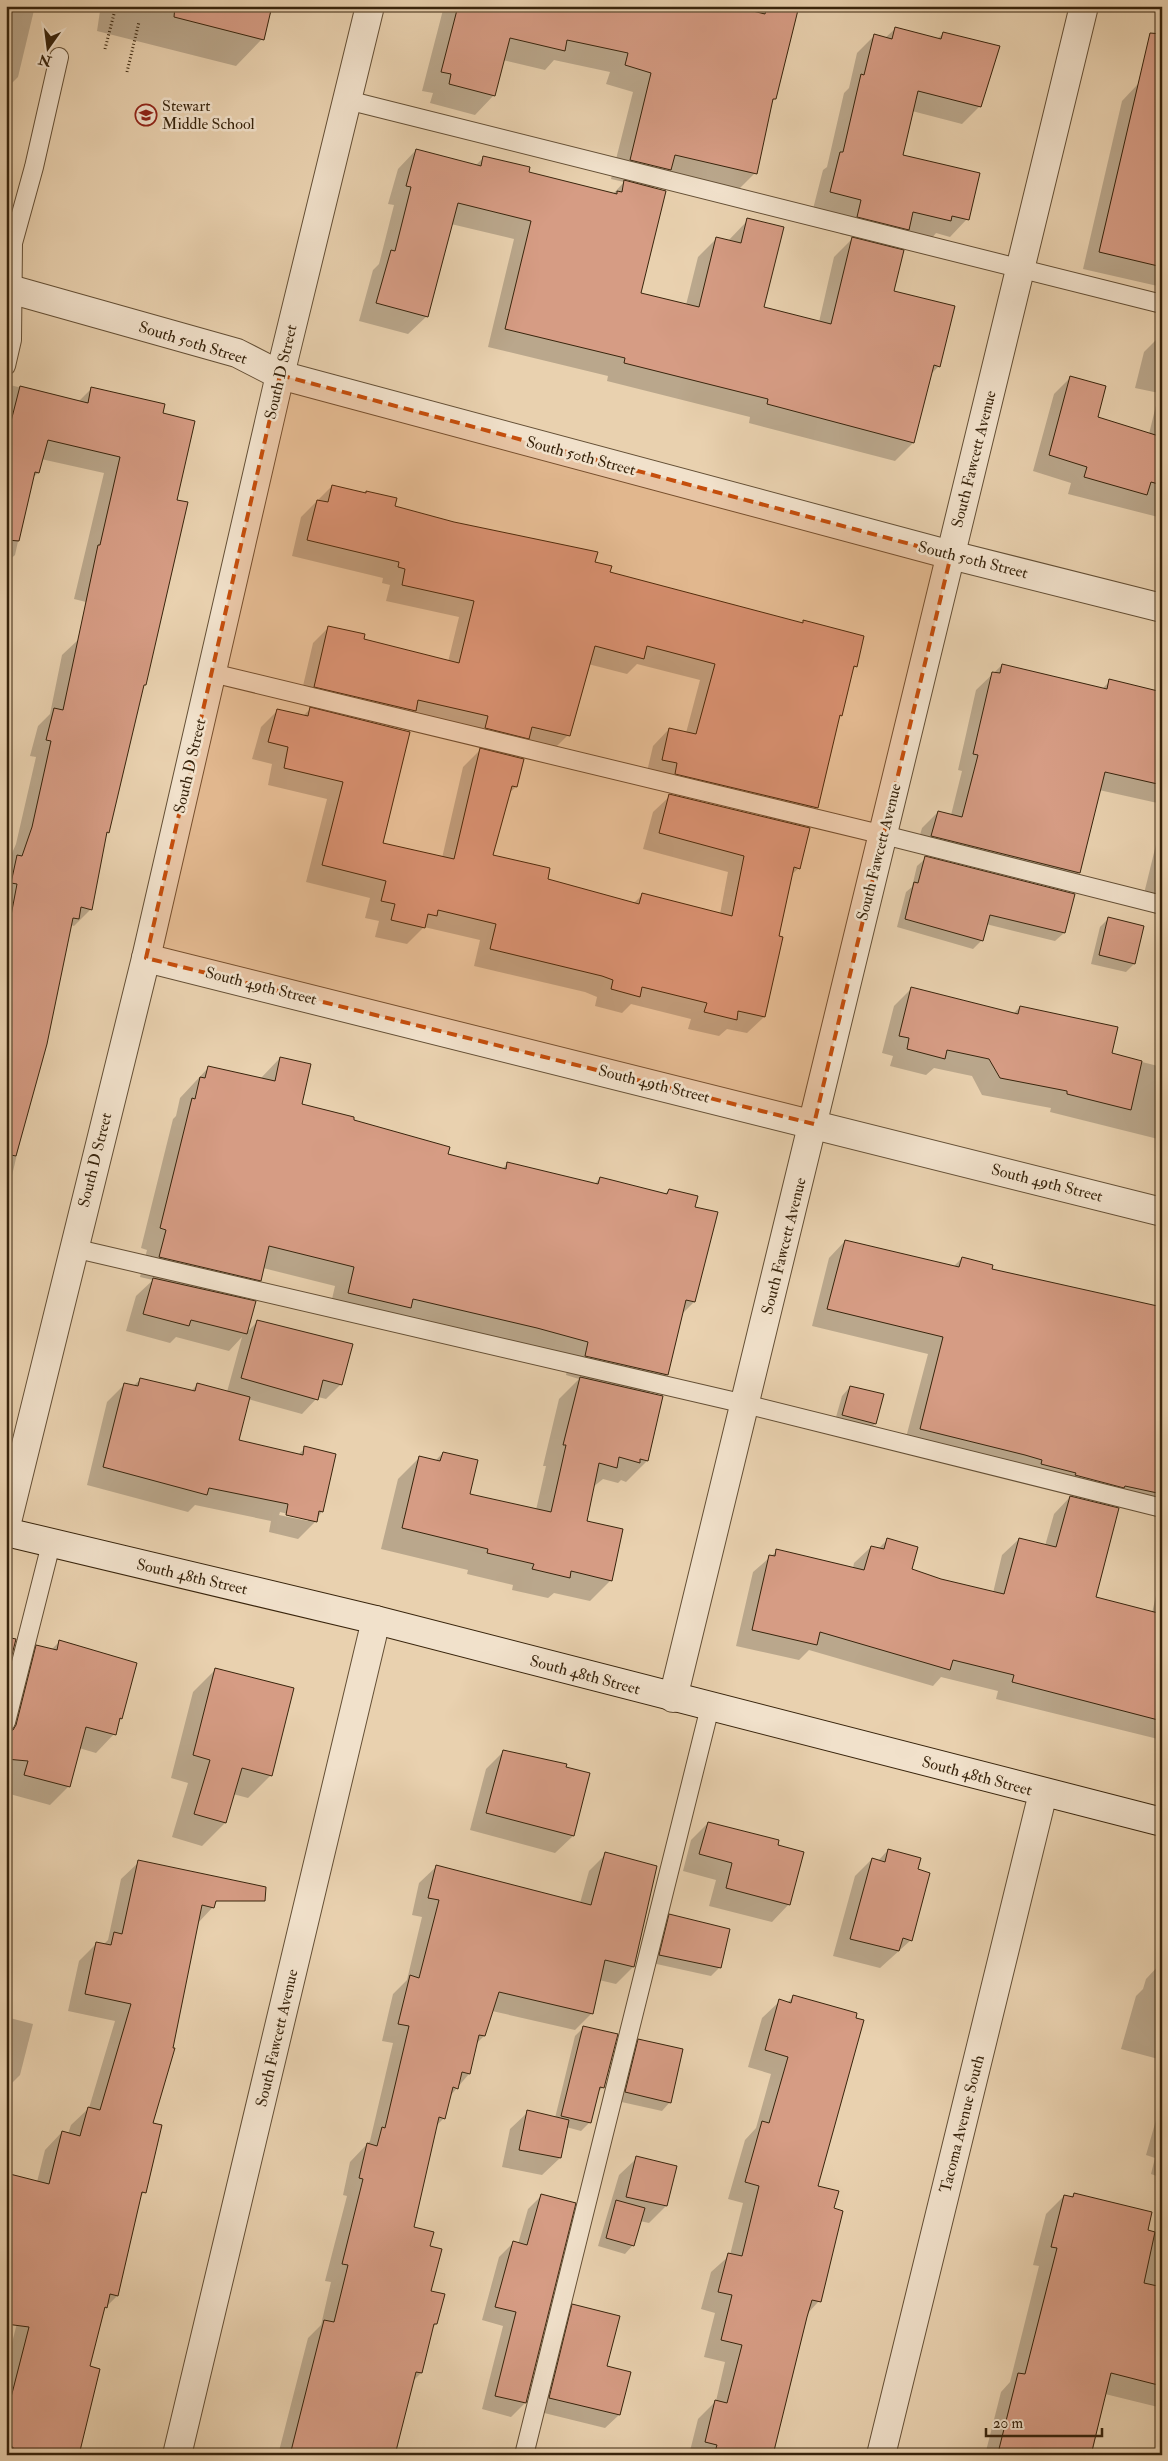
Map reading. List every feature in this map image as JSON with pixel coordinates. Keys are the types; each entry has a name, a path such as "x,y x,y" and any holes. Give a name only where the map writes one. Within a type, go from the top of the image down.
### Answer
{"street":[{"name":"South D Street","path":"6,1526 146,958 280,375 370,6"},
{"name":"South Fawcett Avenue","path":"674,1698 1084,6"},
{"name":"South 50th Street","path":"10,289 237,353 280,375 951,555 1162,608"},
{"name":"South 49th Street","path":"146,958 1162,1212"},
{"name":"South 48th Street","path":"6,1532 376,1620 1043,1793 1162,1822"},
{"name":"South Fawcett Avenue","path":"178,2455 376,1620"},
{"name":"Tacoma Avenue South","path":"882,2455 1043,1793"}],"lane":[{"path":"6,366 12,340 10,289 13,243 34,167 59,57"},
{"path":"347,100 1162,304"},
{"path":"212,673 884,835 1162,905"},
{"path":"73,1248 745,1404 1162,1508"},
{"path":"6,1722 50,1544"},
{"path":"524,2455 710,1707"}],"path":[{"path":"105,49 116,6"},
{"path":"127,72 139,22"}],"highlighted area":[{"path":"280,375 951,555 814,1124 146,958"}],"building":[{"path":"175,6 272,6 264,40 174,17"},
{"path":"458,6 732,6 765,14 767,6 799,6 776,99 773,99 757,174 675,155 671,170 630,160 651,73 625,65 628,53 567,40 565,51 510,38 495,96 449,84 451,74 441,72"},
{"path":"895,27 941,39 943,32 1000,46 981,107 918,91 903,155 980,173 969,220 952,216 951,221 913,212 909,230 857,217 861,200 830,192 840,152 843,152 861,74 864,75 874,34 892,39"},
{"path":"1150,33 1162,34 1162,250 1158,266 1099,252"},
{"path":"416,149 481,166 483,156 530,167 529,172 617,194 617,191 622,192 624,180 666,191 641,293 699,307 716,237 741,243 747,218 784,227 764,307 831,324 852,237 904,250 894,291 955,306 940,367 934,365 914,443 767,404 768,399 624,363 625,358 505,329 531,221 458,203 428,317 376,303 391,250 395,251 411,187 406,186"},
{"path":"1070,376 1106,386 1098,417 1162,437 1162,485 1151,482 1147,495 1084,477 1087,467 1049,455"},
{"path":"20,386 88,403 91,387 165,404 163,413 195,421 177,500 188,502 146,685 144,685 109,833 107,832 92,910 81,907 79,919 73,918 47,1044 16,1156 6,1154 6,942 17,884 11,883 17,855 22,856 32,827 51,741 46,740 54,708 63,710 98,545 100,545 120,457 48,440 39,473 35,472 19,541 6,540 6,441"},
{"path":"332,485 397,498 395,506 454,522 598,552 595,562 612,566 610,572 803,623 803,620 864,636 857,667 854,666 842,716 840,715 818,808 675,774 677,763 662,760 669,728 696,734 715,664 647,646 644,659 595,646 570,736 532,727 529,739 485,728 488,716 418,700 416,711 314,687 328,626 365,634 364,639 459,663 474,601 402,585 405,569 398,567 399,562 307,540 317,500 328,502"},
{"path":"1002,664 1107,689 1109,679 1162,692 1162,785 1105,772 1080,873 931,836 938,811 962,817 978,755 973,754 992,672 1000,673"},
{"path":"310,707 410,732 383,843 454,859 480,748 524,759 517,787 512,786 493,855 550,868 548,879 639,904 642,893 732,916 744,856 659,833 669,794 810,828 800,869 794,867 779,936 783,937 765,1017 738,1011 737,1020 704,1012 707,1003 642,987 640,997 611,989 613,980 602,976 490,949 496,924 438,910 437,916 428,914 425,928 391,920 395,904 381,901 386,881 322,865 343,782 284,768 288,747 268,742 277,709 308,716"},
{"path":"925,856 1075,894 1065,933 990,915 983,941 905,919 914,882 918,883"},
{"path":"1108,917 1144,926 1135,964 1099,955"},
{"path":"911,987 1018,1014 1020,1006 1118,1027 1112,1053 1142,1061 1131,1110 1067,1094 1067,1091 1000,1078 989,1059 947,1050 945,1059 907,1049 909,1038 899,1036"},
{"path":"280,1057 311,1064 302,1104 354,1117 354,1120 450,1147 448,1154 506,1169 507,1162 598,1184 600,1177 667,1194 669,1189 698,1196 695,1207 718,1212 695,1302 686,1300 668,1375 585,1356 588,1342 537,1328 413,1299 411,1308 348,1293 354,1267 269,1246 261,1281 159,1257 166,1230 160,1228 192,1098 195,1099 200,1077 205,1078 208,1066 275,1081"},
{"path":"845,1240 959,1267 962,1257 993,1265 992,1269 1162,1307 1162,1494 1125,1486 1124,1488 1075,1475 1076,1473 1041,1464 1042,1460 920,1429 943,1337 827,1309"},
{"path":"153,1278 256,1301 247,1334 191,1320 189,1326 143,1314"},
{"path":"257,1320 353,1344 342,1385 323,1380 318,1400 241,1378"},
{"path":"580,1377 663,1396 648,1461 640,1459 640,1463 619,1457 617,1468 599,1463 587,1521 623,1529 612,1581 571,1571 570,1578 532,1569 534,1564 487,1553 488,1549 402,1528 419,1456 440,1461 443,1452 478,1460 470,1494 551,1512 566,1445 563,1445"},
{"path":"140,1378 195,1391 197,1383 250,1397 239,1440 303,1455 304,1446 336,1454 323,1512 319,1511 317,1522 286,1515 288,1504 209,1488 207,1495 103,1467 124,1383 138,1386"},
{"path":"850,1386 884,1394 876,1424 842,1415"},
{"path":"1070,1496 1119,1508 1096,1597 1162,1614 1162,1721 1012,1682 1014,1675 953,1660 950,1670 820,1632 817,1645 752,1630 769,1555 775,1556 776,1549 864,1570 871,1546 884,1549 887,1538 918,1547 912,1569 941,1579 1004,1594 1019,1538 1056,1547"},
{"path":"6,1637 16,1639 6,1678"},
{"path":"59,1640 137,1663 116,1735 86,1727 70,1787 24,1775 28,1761 6,1759 6,1732 13,1730 16,1725 36,1645 57,1650"},
{"path":"215,1668 294,1688 272,1776 242,1768 226,1823 194,1814 210,1760 193,1755"},
{"path":"503,1750 567,1764 566,1767 590,1773 574,1836 486,1813"},
{"path":"708,1822 779,1840 778,1845 804,1852 790,1905 726,1888 732,1863 699,1854"},
{"path":"888,1849 921,1858 918,1869 930,1873 912,1941 903,1938 899,1951 850,1939 872,1858 885,1862"},
{"path":"605,1852 657,1866 634,1967 605,1960 593,2014 499,1992 485,2036 479,2035 470,2074 462,2072 458,2089 453,2087 445,2119 439,2117 414,2227 434,2232 430,2246 442,2249 431,2291 445,2294 437,2324 434,2324 422,2373 416,2372 395,2455 290,2455 324,2320 334,2322 348,2265 342,2264 363,2179 359,2178 367,2143 377,2146 382,2127 385,2128 409,2026 398,2024 410,1975 419,1978 439,1900 428,1898 436,1865 591,1905"},
{"path":"138,1860 266,1887 265,1901 216,1901 214,1908 202,1905 173,2048 175,2048 153,2123 162,2125 146,2193 142,2192 118,2296 110,2294 90,2366 100,2369 79,2455 11,2455 13,2447 6,2446 6,2417 29,2327 6,2324 6,2173 49,2184 62,2131 80,2136 88,2107 100,2110 131,2004 85,1994 96,1942 111,1945 114,1932 122,1934"},
{"path":"669,1914 730,1929 721,1968 659,1955"},
{"path":"793,1995 857,2013 856,2018 864,2020 818,2186 839,2191 834,2208 843,2211 821,2302 812,2300 807,2317 773,2455 714,2455 717,2445 705,2442 715,2400 727,2403 742,2345 721,2340 732,2295 718,2292 728,2253 742,2256 759,2186 745,2182 762,2121 769,2123 788,2057 765,2050 779,1999 791,2003"},
{"path":"583,2026 618,2034 604,2088 600,2087 591,2123 561,2116"},
{"path":"638,2039 683,2049 671,2103 625,2092"},
{"path":"527,2110 569,2120 561,2158 519,2150"},
{"path":"636,2156 677,2166 667,2206 626,2197"},
{"path":"1074,2193 1152,2212 1148,2230 1155,2232 1144,2283 1162,2287 1162,2386 1111,2373 1091,2455 1022,2455 999,2449 1018,2373 1025,2374 1057,2248 1051,2247 1064,2195 1073,2197"},
{"path":"541,2194 576,2203 526,2403 495,2396 516,2312 495,2307 513,2241 527,2245"},
{"path":"616,2200 645,2208 634,2246 606,2238"},
{"path":"572,2304 620,2316 607,2366 631,2372 620,2415 549,2398"}],"place":[{"name":"Stewart Middle School","path":"146,115"}]}
